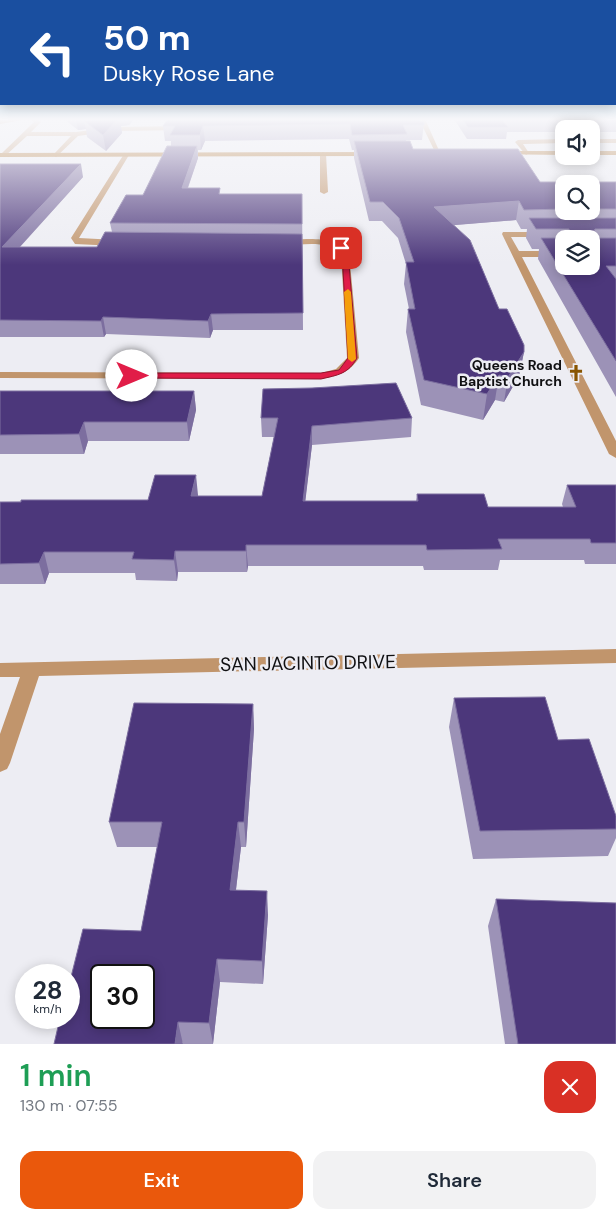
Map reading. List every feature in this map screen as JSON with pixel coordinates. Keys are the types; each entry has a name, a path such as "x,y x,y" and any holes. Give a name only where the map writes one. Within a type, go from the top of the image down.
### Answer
{"street":[{"path":"118,168 76,238 78,242 130,243"},
{"path":"323,168 324,192"},
{"path":"555,234 506,234 616,454"},
{"path":"0,375 321,376 341,372 353,358 345,253 341,248 332,244 269,243"},
{"path":"516,254 555,254"},
{"name":"SAN JACINTO DRIVE","path":"0,670 616,656"},
{"path":"0,763 32,669"}],"building":[{"path":"0,168 77,168 2,247 97,247 105,232 302,234 303,313 211,314 208,321 103,317 101,321 0,320"},
{"path":"156,168 189,168 182,188 220,188 219,194 302,194 302,224 110,223 126,195 143,195"},
{"path":"361,168 530,168 540,182 555,182 555,209 524,210 519,201 434,207 470,240 499,309 507,309 524,345 524,352 508,377 499,375 487,394 424,380 408,309 415,309 406,262 414,262 399,218 383,202 370,202"},
{"path":"600,182 616,182 616,209 600,209"},
{"path":"529,218 600,220 600,218 616,218 616,229 536,229"},
{"path":"541,238 555,238 555,261"},
{"path":"600,238 616,238 616,266 606,266 616,279 616,361 564,275 600,275"},
{"path":"396,383 412,418 312,426 303,501 418,501 417,494 484,494 488,507 576,507 567,485 616,485 616,543 591,543 590,539 498,539 502,549 427,550 426,545 246,545 246,551 175,551 174,560 132,559 134,552 44,552 39,563 0,564 0,502 21,502 21,500 148,500 155,475 196,475 191,496 262,496 278,418 261,418 263,389"},
{"path":"0,391 194,391 187,422 84,422 79,434 0,435"},
{"path":"545,697 558,740 589,739 616,816 616,829 480,831 454,698"},
{"path":"134,703 253,704 244,822 238,822 230,890 267,891 262,961 217,959 209,1023 178,1022 175,1044 54,1044 57,1029 80,1029 80,964 74,964 83,929 141,931 162,822 109,822"},
{"path":"496,899 616,903 616,1044 518,1044"}],"slow traffic":[{"path":"348,292 352,359"}],"place":[{"name":"Queens Road Baptist Church","path":"576,373"}],"route":[{"path":"132,376 321,376 341,372 353,358 345,253 341,248"}]}
